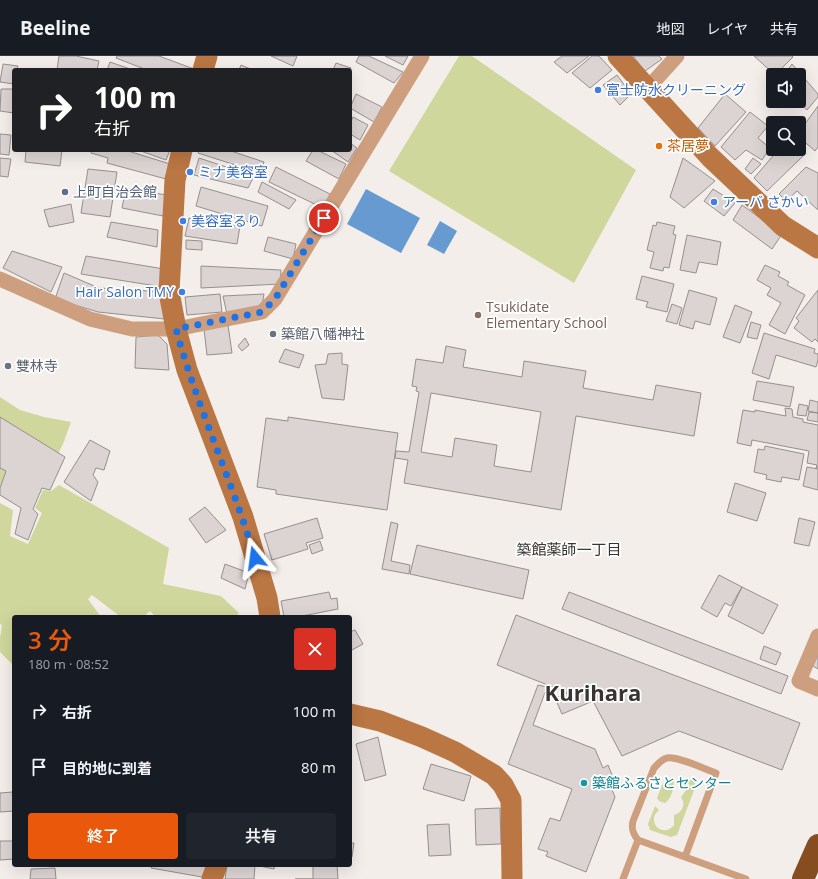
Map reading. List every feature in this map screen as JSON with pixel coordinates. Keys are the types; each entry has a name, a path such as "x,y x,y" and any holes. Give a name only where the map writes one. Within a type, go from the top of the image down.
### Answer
{"highway":[{"path":"803,879 818,844"}],"street":[{"path":"204,68 207,56"},
{"path":"0,279 90,319 132,329 176,329 262,312 275,299 422,56"},
{"path":"618,56 710,157 783,226 818,248"},
{"path":"648,88 677,56"},
{"path":"182,152 175,180 169,292 176,329 187,370 243,517 267,598 270,615"},
{"path":"818,636 799,681 818,689"},
{"path":"352,714 380,721 422,737 455,752 494,775 506,788 511,800 512,879"},
{"path":"212,879 216,867"}],"lane":[{"path":"685,857 716,773 675,758 666,758 654,768 632,821 633,834 638,840 685,857 746,879"},
{"path":"622,879 638,840"}],"green space":[{"path":"459,56 472,56 636,170 574,283 389,171"},
{"path":"0,397 20,410 44,417 71,422 63,444 50,470 25,485 0,485"},
{"path":"59,485 169,548 163,584 221,596 239,613 237,615 154,615 150,611 145,615 118,615 92,595 88,599 100,615 12,615 12,664 0,652 2,625 0,624 0,503 13,510 10,536 28,544 42,513 35,508 43,490 51,491"},
{"path":"674,778 670,798 665,803 659,801 657,798 663,783"},
{"path":"689,779 696,785 677,835 671,837 650,830 648,824 655,806 659,810 654,819 657,827 661,830 665,830 670,829 674,825 674,815 680,812 683,808 683,800 681,797 690,785 687,782"}],"water":[{"path":"366,189 420,218 401,253 347,224"},
{"path":"440,221 457,231 444,254 427,245"}],"building":[{"path":"59,56 76,56 99,61 97,68 57,68"},
{"path":"117,56 159,56 191,68 142,68 116,58"},
{"path":"271,56 297,56 293,66"},
{"path":"359,56 369,56 403,72 394,83 356,62"},
{"path":"385,56 408,56 403,65"},
{"path":"562,56 589,56 567,73 554,62"},
{"path":"592,56 599,56 612,70 590,88 572,73"},
{"path":"633,56 659,56 662,59 645,71"},
{"path":"754,56 793,57 782,68 767,68"},
{"path":"110,62 127,68 108,68"},
{"path":"336,63 351,68 334,68"},
{"path":"3,64 18,66 18,68 12,68 12,84 0,82"},
{"path":"792,64 795,68 789,68"},
{"path":"241,65 248,68 240,68"},
{"path":"617,75 631,94 620,105 603,85"},
{"path":"806,80 818,94 818,97 807,110 805,108"},
{"path":"1,89 12,89 12,113 0,111"},
{"path":"356,94 382,107 374,122 352,109 352,103"},
{"path":"725,94 746,112 715,146 698,128"},
{"path":"818,106 818,147 815,151 806,143 806,122"},
{"path":"750,112 766,124 766,128 758,138 766,145 766,154 762,160 746,150 735,160 721,147"},
{"path":"353,117 368,125 360,140 352,135"},
{"path":"0,134 11,135 9,155 0,154"},
{"path":"352,144 357,148 348,162 334,152 352,152"},
{"path":"26,152 62,152 60,166 25,162"},
{"path":"131,152 170,164 166,179 107,163 108,158 91,153"},
{"path":"144,152 169,152 166,160"},
{"path":"234,152 264,162 260,173 198,153"},
{"path":"312,152 321,152 346,164 339,179 306,161"},
{"path":"773,156 803,156 767,191 754,178"},
{"path":"0,158 11,159 8,177 0,176"},
{"path":"199,158 254,176 248,188 194,175"},
{"path":"683,158 715,181 684,208 670,197"},
{"path":"753,158 761,164 751,174 745,169"},
{"path":"276,167 330,194 323,208 269,182"},
{"path":"806,167 818,173 818,210 797,191 786,201 779,194"},
{"path":"88,169 117,172 110,217 81,213"},
{"path":"262,182 296,200 289,209 258,192"},
{"path":"201,187 268,206 262,226 196,206"},
{"path":"126,188 166,195 163,216 122,208"},
{"path":"713,189 735,203 724,216 704,201"},
{"path":"71,204 74,222 49,227 44,210"},
{"path":"742,205 782,234 772,249 733,220"},
{"path":"189,218 240,226 237,244 185,236"},
{"path":"111,222 158,230 157,247 107,237"},
{"path":"657,222 675,226 673,234 676,235 669,268 664,267 663,271 650,268 654,252 647,250 653,225 656,226"},
{"path":"687,235 721,242 717,265 699,262 696,273 680,270"},
{"path":"268,237 296,244 293,259 264,251"},
{"path":"186,240 202,241 202,250 186,249"},
{"path":"12,251 62,267 51,292 3,268"},
{"path":"86,256 164,269 163,287 81,274"},
{"path":"765,265 780,272 778,276 789,282 787,285 805,295 785,334 769,325 781,303 767,295 771,288 757,280"},
{"path":"201,266 281,270 280,284 201,288"},
{"path":"64,273 99,288 166,292 165,319 98,312 55,299"},
{"path":"642,276 674,284 667,312 646,307 648,302 636,299"},
{"path":"689,290 717,298 710,325 695,321 693,329 679,325"},
{"path":"818,290 818,342 815,339 812,342 794,328 799,321 796,318"},
{"path":"220,294 222,312 187,315 185,297"},
{"path":"264,294 262,306 227,314 223,296"},
{"path":"672,304 682,308 677,324 666,321"},
{"path":"735,305 752,312 740,343 723,337"},
{"path":"751,322 761,325 757,339 747,337"},
{"path":"228,325 232,353 207,355 204,329"},
{"path":"764,333 815,349 814,353 818,354 816,367 776,355 769,379 752,373"},
{"path":"158,335 167,344 169,370 135,368 136,337"},
{"path":"245,338 249,345 242,351 238,346"},
{"path":"446,346 466,350 463,367 522,377 524,361 586,371 583,388 653,400 656,385 701,393 694,436 576,416 561,510 404,483 408,460 395,458 396,451 409,452 419,392 416,391 417,387 412,386 416,359 443,363","holes":["431,393 541,412 531,472 494,466 497,445 455,438 452,457 421,452"]},
{"path":"285,349 304,355 299,368 279,362"},
{"path":"342,353 342,364 348,365 344,400 322,398 315,365 326,364 328,354"},
{"path":"757,381 794,387 790,407 753,400"},
{"path":"810,400 818,402 818,413 808,411"},
{"path":"799,404 808,406 806,416 797,415"},
{"path":"785,408 792,409 793,417 803,419 803,422 818,425 818,468 816,468 817,465 807,463 809,451 752,440 751,446 737,443 743,410 755,412 755,410 786,416"},
{"path":"809,412 818,413 818,422 807,420"},
{"path":"0,417 65,457 50,490 42,488 33,509 38,514 28,540 15,534 21,508 0,495 0,488 6,471 0,468"},
{"path":"288,417 398,433 387,510 276,494 276,490 257,487 266,418 288,421"},
{"path":"90,440 110,451 104,470 96,468 93,475 98,482 91,501 64,482"},
{"path":"765,446 804,454 799,480 782,477 781,482 766,479 767,475 754,472 758,449 764,450"},
{"path":"807,467 818,469 818,490 803,486"},
{"path":"735,483 766,493 757,521 727,512"},
{"path":"205,507 226,530 206,543 189,519"},
{"path":"317,518 323,538 306,543 308,549 272,560 264,534"},
{"path":"799,518 815,522 809,546 794,543"},
{"path":"391,522 398,524 391,561 410,565 409,574 382,569"},
{"path":"320,541 323,550 312,554 309,545"},
{"path":"417,545 529,570 523,599 410,574"},
{"path":"225,564 249,573 245,589 221,578"},
{"path":"719,575 742,587 731,606 725,603 717,617 701,608"},
{"path":"742,587 778,605 763,634 728,616"},
{"path":"329,592 331,599 337,598 338,609 307,615 284,615 281,601"},
{"path":"569,592 788,676 781,694 562,609"},
{"path":"516,615 800,723 782,770 679,731 622,756 593,701 562,714 555,698 568,693 497,665"},
{"path":"355,630 363,644 352,650 352,631"},
{"path":"764,646 781,653 776,665 760,659"},
{"path":"818,655 818,669 813,666"},
{"name":"築館ふるさとセンター","path":"538,685 547,687 533,725 595,749 603,768 608,765 612,775 607,778 615,797 586,872 546,856 548,852 538,849 550,818 560,821 572,789 508,764"},
{"path":"378,737 386,775 365,781 356,744"},
{"path":"431,764 471,776 464,801 423,789"},
{"path":"12,792 12,811 0,812 0,793"},
{"path":"500,808 501,844 476,845 475,809"},
{"path":"449,824 451,855 429,856 427,825"},
{"path":"0,841 12,841 12,859 0,860"},
{"path":"352,843 354,843 352,857"},
{"path":"151,867 207,867 202,877"},
{"path":"227,867 255,867 254,879 225,879"},
{"path":"313,867 337,867 338,879 313,879"},
{"path":"55,868 56,879 30,879 31,869"}],"place":[{"name":"富士防水クリーニング","path":"598,90"},
{"name":"茶居夢","path":"659,146"},
{"name":"ミナ美容室","path":"190,172"},
{"name":"上町自治会館","path":"65,192"},
{"name":"アーバ さかい","path":"714,202"},
{"name":"美容室るり","path":"183,221"},
{"name":"Hair Salon TMY","path":"182,292"},
{"name":"Tsukidate Elementary School","path":"478,315"},
{"name":"築館八幡神社","path":"273,334"},
{"name":"雙林寺","path":"8,366"},
{"name":"築館ふるさとセンター","path":"584,783"}],"district":[{"name":"築館薬師一丁目","path":"569,550"},
{"name":"Kurihara","path":"593,693"}],"route":[{"path":"255,558 243,517 187,370 176,329 262,312 275,299 324,218"}]}
